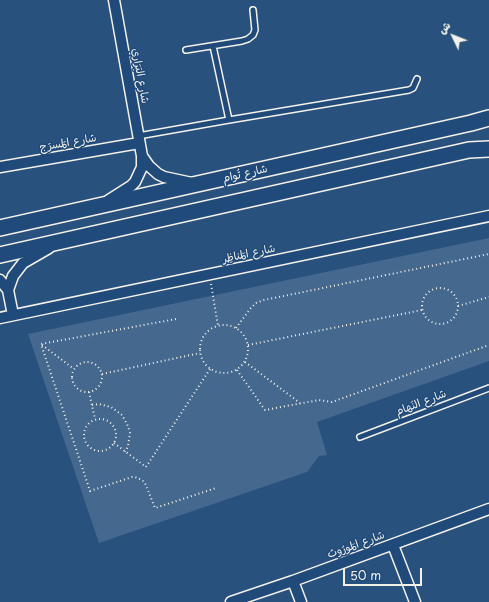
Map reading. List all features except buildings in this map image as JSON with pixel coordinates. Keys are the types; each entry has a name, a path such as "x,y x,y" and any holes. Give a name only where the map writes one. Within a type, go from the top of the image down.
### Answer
{"main road":[{"name":"شارع تُوام","path":"0,228 489,118"},
{"path":"0,255 469,150 489,149"}],"street":[{"name":"شارع البَرَاري","path":"101,206 135,182 140,172 142,156 114,0"},
{"name":"شارع المَسرَج","path":"0,167 139,140"},
{"name":"شارع البَرَاري","path":"142,156 149,166 158,174 197,184"},
{"name":"شارع المَناظِر","path":"0,318 489,216"},
{"path":"8,290 13,276 23,263 59,242"},
{"path":"0,280 8,290 13,315"},
{"name":"شارع المَورُوث","path":"231,602 293,581 489,509"},
{"path":"393,544 415,602"},
{"path":"293,581 301,602"}],"lane":[{"path":"186,50 248,39 255,30 252,10"},
{"path":"213,46 229,120"},
{"path":"139,140 229,120 409,90 413,88 417,79"},
{"name":"شارع النَهام","path":"360,437 489,388"}],"path":[{"path":"236,328 256,303 264,300 489,254"},
{"path":"210,275 218,326"},
{"path":"433,289 448,289 456,296 458,306 455,316 447,323 442,324 432,322 424,315 422,310 425,295 433,289"},
{"path":"458,306 489,297"},
{"path":"248,345 422,310"},
{"path":"41,344 176,319"},
{"path":"218,326 230,326 236,328 244,335 248,345 248,357 237,370 226,374 215,372 205,365 200,354 200,347 204,336 218,326"},
{"path":"41,344 74,369"},
{"path":"41,344 90,491 132,476 142,480 145,483 155,508 216,488"},
{"path":"237,370 265,410 319,400 332,402 489,345"},
{"path":"102,374 200,354"},
{"path":"90,362 98,366 102,374 101,384 98,388 89,392 81,391 74,386 71,377 74,369 81,363 90,362"},
{"path":"245,362 300,403"},
{"path":"114,443 146,467 210,369"},
{"path":"89,392 95,419"},
{"path":"92,404 111,407 122,415 130,433 128,446 125,452"},
{"path":"95,419 105,419 113,424 116,434 114,443 102,451 97,451 88,446 85,443 83,433 87,424 95,419"}],"shaded area":[{"path":"489,238 489,361 317,422 327,455 319,456 307,472 99,543 28,334"}]}
